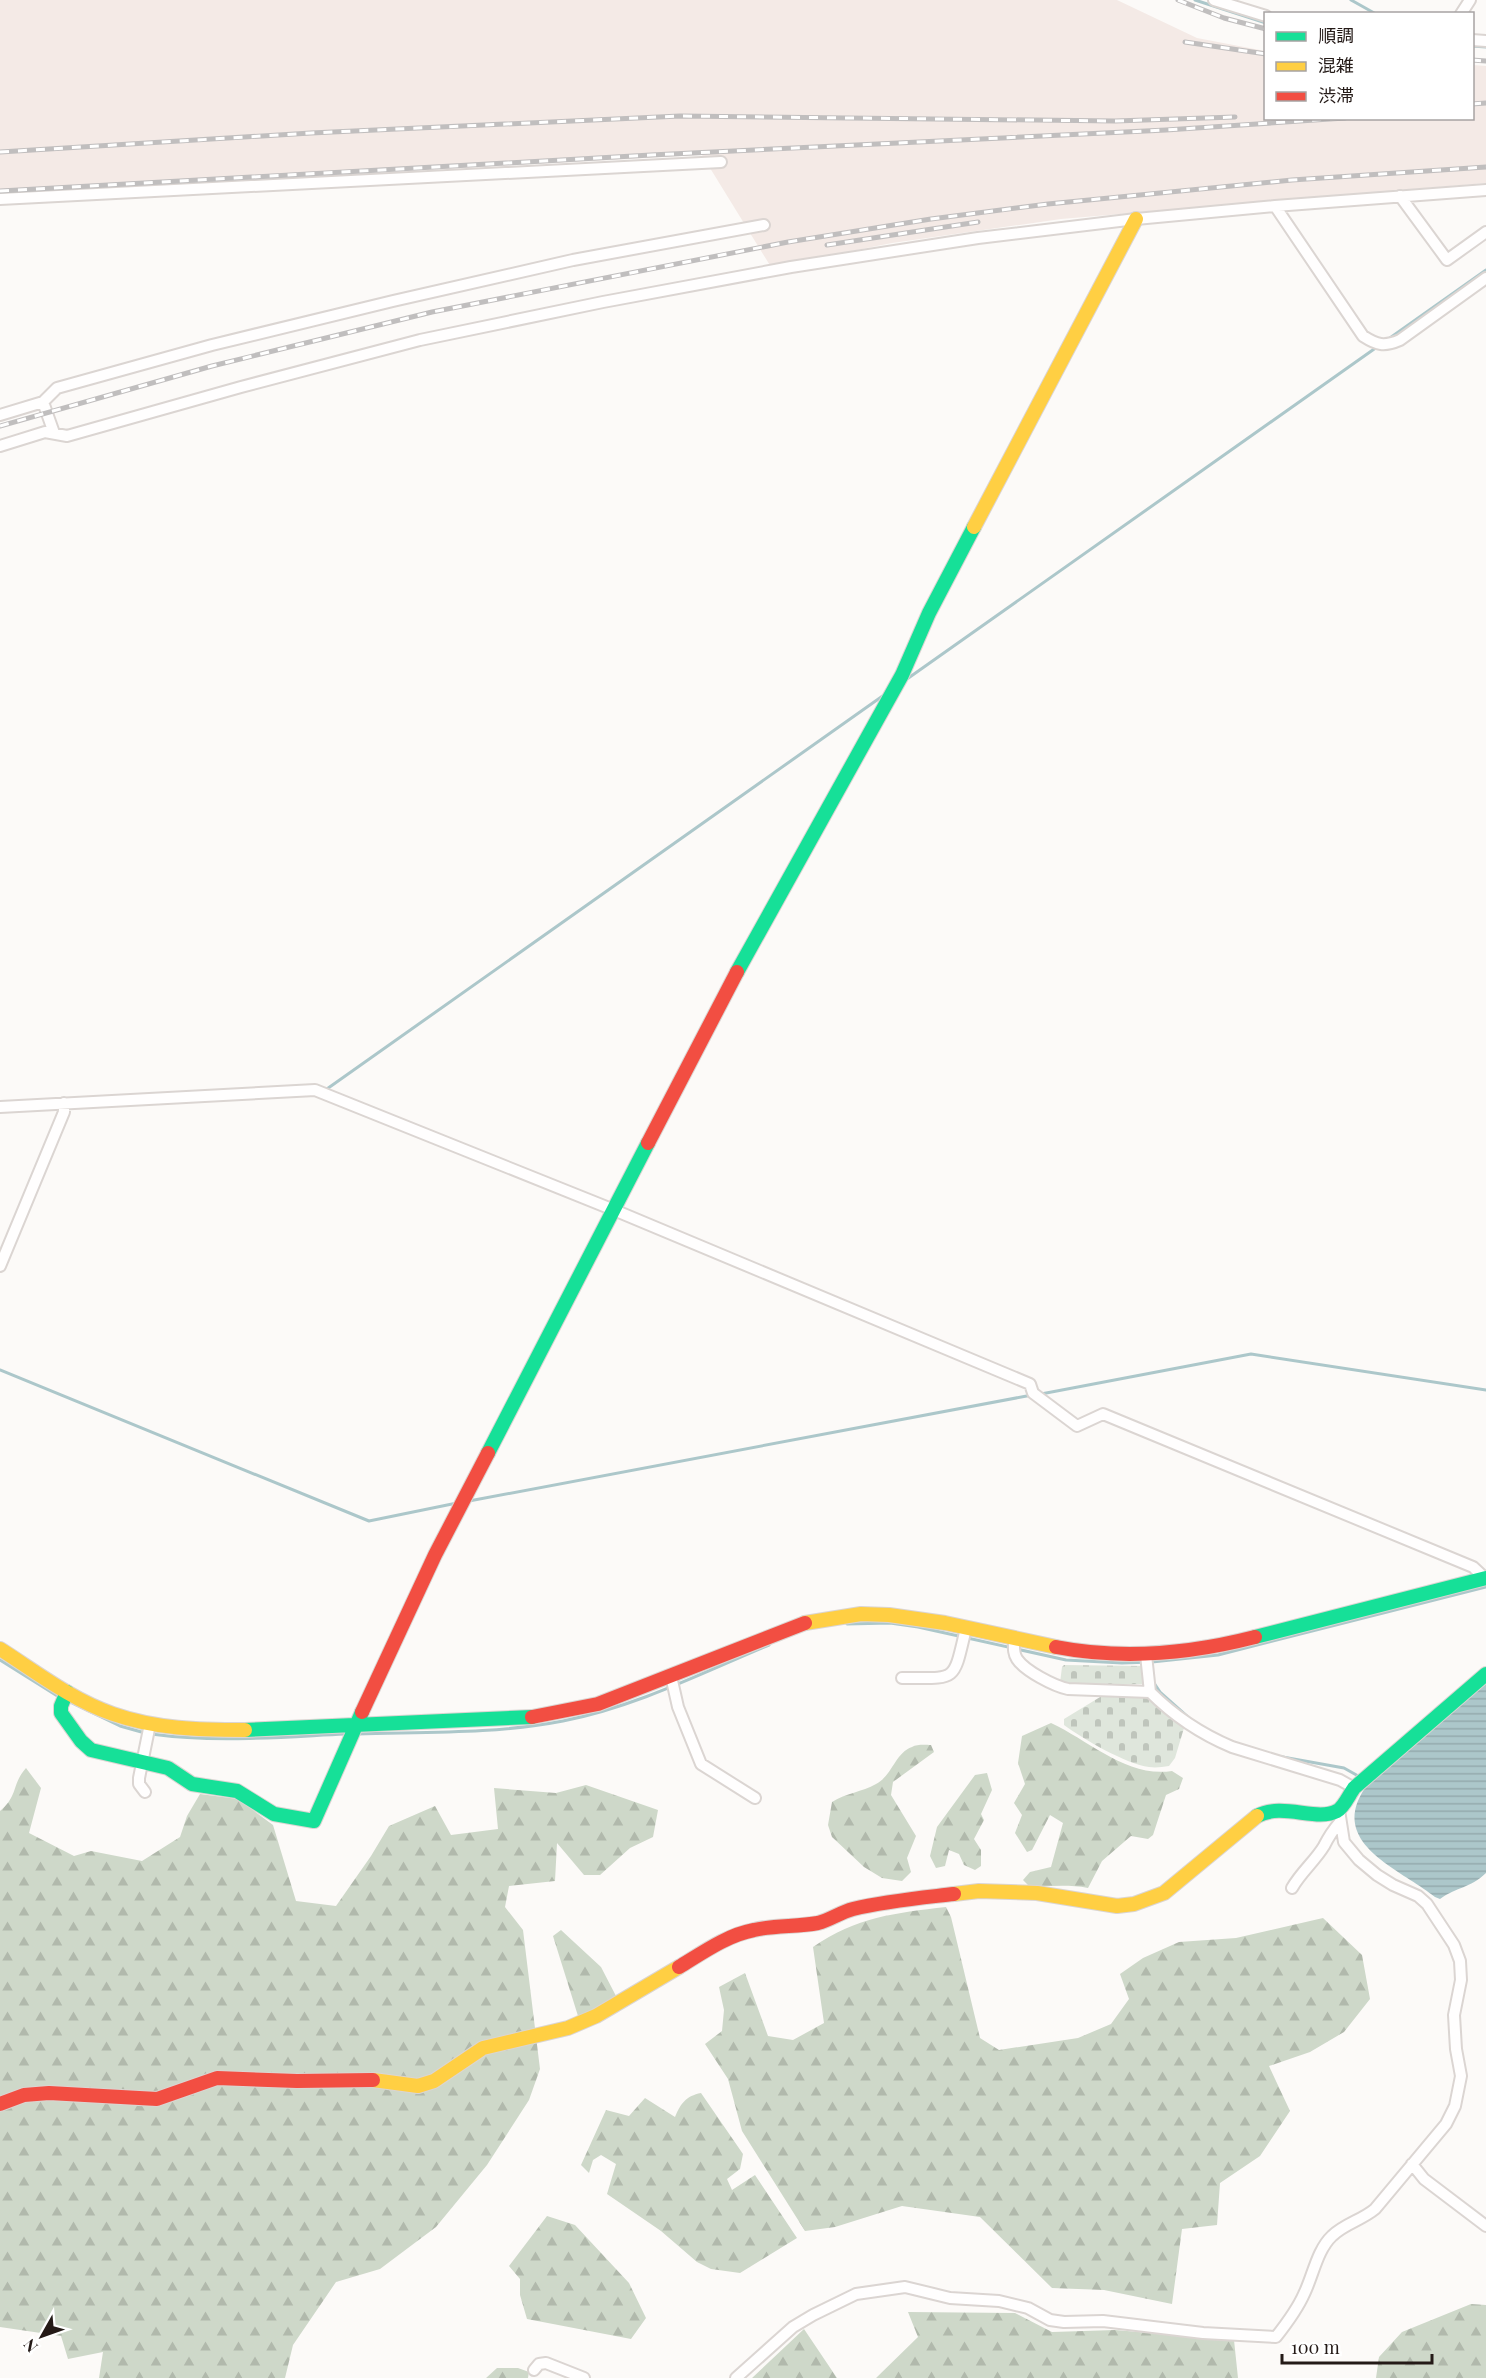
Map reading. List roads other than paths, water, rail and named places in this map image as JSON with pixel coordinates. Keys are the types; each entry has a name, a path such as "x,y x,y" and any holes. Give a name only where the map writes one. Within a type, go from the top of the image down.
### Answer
{"street":[{"path":"1214,0 1264,15"},
{"path":"1249,11 1257,0"},
{"path":"0,199 721,162"},
{"path":"0,446 45,432 67,436 420,340 603,302 791,267 955,242 1136,219 1486,190"},
{"path":"1400,196 1447,260 1486,232"},
{"path":"1275,206 1363,336 1375,344 1388,346 1400,340 1486,278"},
{"path":"67,1692 61,1713 81,1742 91,1750 173,1770 192,1784 237,1791 274,1814 314,1821 435,1555 774,903 902,675 929,613 1136,219"},
{"path":"0,415 43,402 57,388 212,345 573,260 764,225"},
{"path":"43,402 54,433"},
{"path":"0,1107 317,1089 1030,1384 1033,1393 1077,1426 1103,1414 1473,1567 1485,1578"},
{"path":"0,1266 64,1112 64,1103"},
{"path":"0,1649 67,1692 110,1713 150,1724 188,1730 532,1717 598,1704 806,1623 832,1617 861,1614 889,1615 966,1628 1014,1640 1081,1652 1146,1655 1219,1646 1485,1578"},
{"path":"902,1678 945,1678 952,1674 957,1668 966,1628"},
{"path":"1014,1640 1014,1651 1019,1662 1058,1687 1150,1692 1185,1722 1215,1740 1340,1780 1354,1788"},
{"path":"1146,1655 1150,1692"},
{"path":"1292,1888 1300,1873 1324,1846 1354,1788 1486,1674"},
{"path":"671,1676 678,1707 700,1764 755,1798"},
{"path":"145,1792 139,1784 150,1724"},
{"path":"0,2104 24,2095 49,2093 157,2099 217,2078 297,2081 381,2080 418,2086 434,2081 483,2048 568,2028 596,2016 716,1945 751,1930 821,1922 850,1910 886,1902 980,1891 1037,1893 1117,1906 1134,1904 1164,1893 1252,1819 1265,1812 1277,1810 1340,1816"},
{"path":"736,2378 793,2327 813,2314 856,2294 905,2286 950,2298 999,2301 1028,2308 1050,2320 1064,2322 1103,2321 1203,2333 1276,2337 1303,2296 1331,2236 1366,2217 1385,2198 1446,2124 1455,2106 1461,2076 1456,2049 1454,2015 1461,1980 1460,1961 1454,1945 1427,1904 1418,1896 1377,1875 1359,1860 1344,1842 1340,1816"},
{"path":"1412,2164 1424,2179 1486,2226"},
{"path":"534,2370 539,2364 546,2363 584,2378"}],"water":[{"path":"1486,1683 1486,1873 1474,1882 1440,1899 1372,1852 1361,1838 1355,1823 1356,1805 1367,1785"}],"waterway":[{"path":"1195,0 1264,22"},
{"path":"1351,0 1372,12"},
{"path":"1474,46 1486,47"},
{"path":"1387,340 1486,270"},
{"path":"907,679 1377,347"},
{"path":"324,1091 884,695"},
{"path":"1041,1394 1251,1354 1486,1390"},
{"path":"0,1370 369,1521 457,1503"},
{"path":"469,1501 1032,1395"},
{"path":"847,1624 890,1623 918,1627 1066,1660 1152,1662 1218,1655 1486,1587"},
{"path":"358,1734 487,1730 563,1721 642,1698 769,1645"},
{"path":"0,1660 59,1697"},
{"path":"1154,1683 1160,1692 1187,1716"},
{"path":"68,1701 120,1726 145,1733"},
{"path":"151,1734 224,1739 345,1734"},
{"path":"1277,1756 1344,1768 1360,1777"}],"railway":[{"path":"1178,0 1224,18 1264,28"},
{"path":"1185,42 1264,54"},
{"path":"1474,60 1486,61"},
{"path":"1474,104 1486,103"},
{"path":"0,152 311,133 680,116 1115,121 1235,117"},
{"path":"0,191 651,155 1166,130 1315,120"},
{"path":"0,426 212,366 432,312 788,242 931,219 1048,204 1292,180 1486,167"},
{"path":"827,245 978,222"}]}
